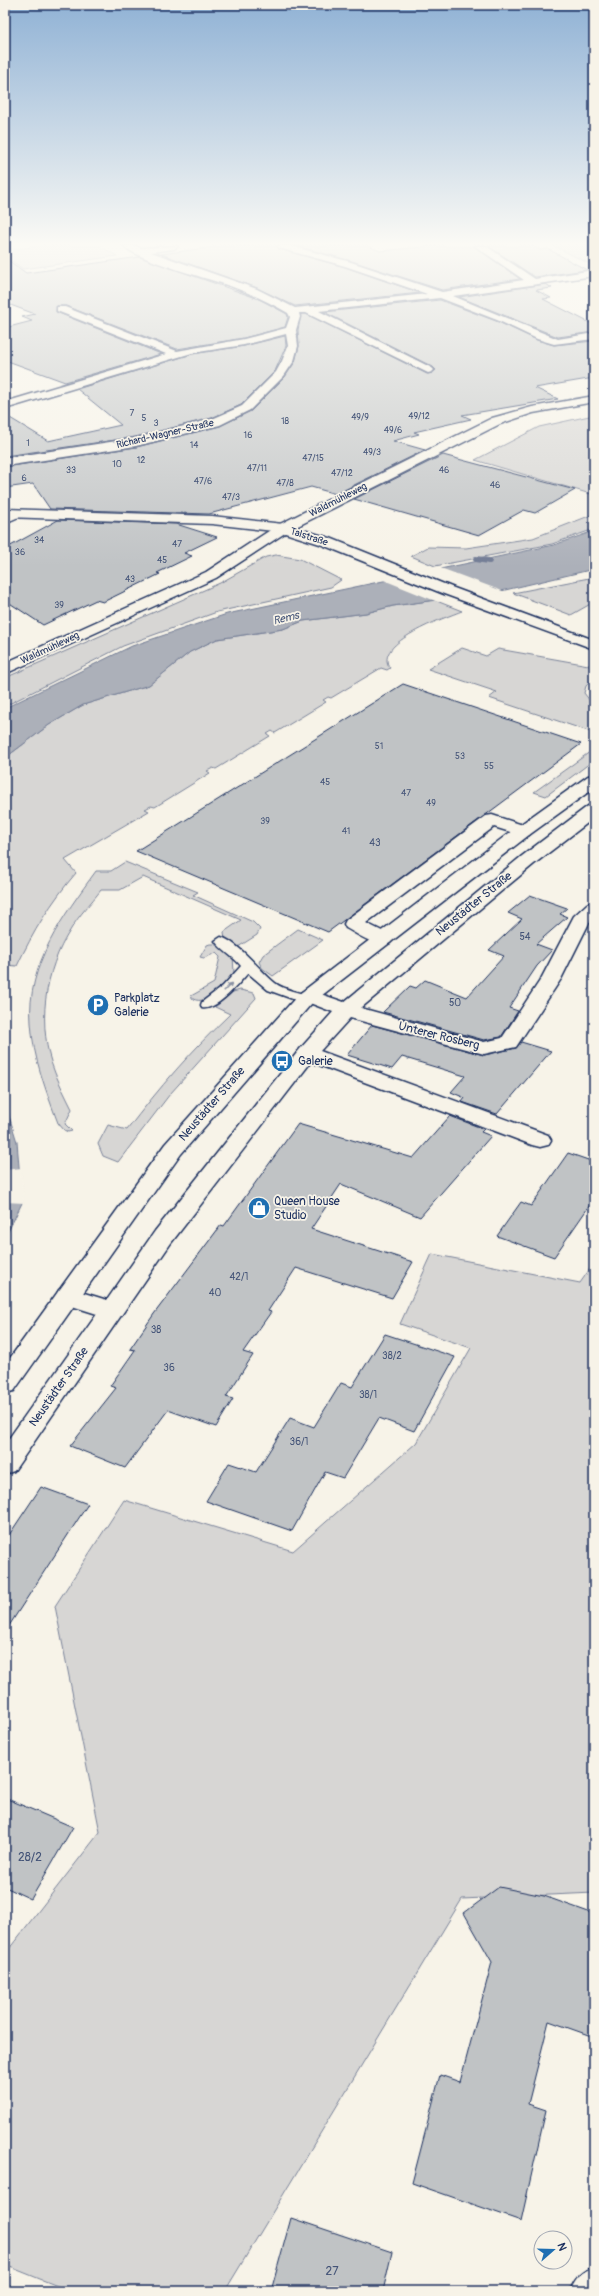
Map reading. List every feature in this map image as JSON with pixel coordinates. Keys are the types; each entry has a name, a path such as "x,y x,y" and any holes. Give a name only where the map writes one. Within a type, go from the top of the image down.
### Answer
{"street":[{"path":"6,404 180,353"},
{"name":"Richard-Wagner-Straße","path":"5,462 136,442 216,422 246,408 258,397 280,374 290,353"},
{"path":"395,353 428,370"},
{"name":"Waldmühleweg","path":"5,669 211,575 283,528 496,421 532,410 594,399"},
{"name":"Talstraße","path":"11,514 212,520 283,528 368,558 594,645"},
{"name":"Neustädter Straße","path":"5,1384 173,1149 307,998 523,831 594,780"},
{"path":"560,804 592,814"},
{"name":"Neustädter Straße","path":"5,1464 163,1237 307,1053 346,1010 528,860 592,814"},
{"path":"383,939 353,924 492,820 523,831"},
{"name":"Unterer Rosberg","path":"307,998 368,1018 484,1048 509,1043 551,980 583,916 594,908"},
{"path":"307,1053 540,1140"},
{"path":"68,1296 112,1310"},
{"path":"589,2291 594,2286"}],"lane":[{"path":"5,520 11,514"},
{"path":"221,941 236,952 248,966 272,987 307,998"},
{"path":"207,1005 227,989 248,966"}],"shaded area":[{"path":"594,415 594,495 475,460 539,427"},
{"path":"594,514 594,529 552,544 435,566 411,556 428,547 466,548 533,538"},
{"path":"276,555 300,559 341,580 331,587 217,612 123,646 5,706 5,678 220,583 266,557"},
{"path":"594,577 594,602 571,615 513,593"},
{"path":"434,600 462,611 413,632 400,641 391,649 387,659 390,668 387,670 381,668 331,698 328,697 323,700 326,702 275,733 272,731 267,734 270,736 216,769 213,768 207,771 210,773 155,807 151,806 145,809 149,811 65,860 76,873 58,895 43,918 29,941 17,966 5,965 5,758 49,725 83,705 149,685 190,652 217,639 283,629 303,621 366,613 393,606"},
{"path":"462,648 486,656 498,649 594,666 594,677 586,686 584,693 594,706 594,733 489,698 497,692 428,669"},
{"path":"594,749 594,760 546,796 534,792"},
{"path":"125,862 198,892 193,895 253,922 260,929 257,935 238,947 225,939 224,932 241,920 143,877 120,890 101,890 78,919 62,945 54,963 46,999 46,1037 49,1055 55,1073 72,1109 65,1124 72,1131 68,1132 58,1123 34,1048 31,1023 31,1002 35,981 41,961 60,923 96,871 111,871"},
{"path":"298,929 323,940 273,976 262,968 259,962 263,955"},
{"path":"214,944 233,955 234,974 221,989 210,997 205,1000 193,999 191,996 214,983 220,957 216,953 204,958 200,957 207,945"},
{"path":"240,990 254,993 256,998 170,1094 118,1162 103,1156 98,1144 108,1125 127,1130 176,1070 230,1014 215,1007 233,992"},
{"path":"432,1254 580,1283 594,1263 594,1893 462,1899 225,2291 70,2291 5,2265 5,1954 100,1832 55,1606 124,1500 293,1551 416,1443 471,1348 400,1324"}],"water":[{"name":"Rems","path":"594,531 594,569 501,591 393,606 366,613 303,621 283,629 217,639 190,652 149,685 83,705 49,725 5,758 5,708 132,646 227,614 554,545"},
{"path":"5,1080 9,1116 17,1142 22,1203 5,1238"}],"pier":[{"path":"438,567 505,592 438,602 381,579"},
{"path":"21,1168 24,1203 5,1202 5,1170"}],"building":[{"path":"5,353 161,354 65,382 5,360"},
{"path":"283,353 275,371 241,405 212,418 136,437 5,456 5,415 48,441 121,425 77,389 192,354"},
{"path":"297,353 385,353 427,374 436,370 406,353 594,353 594,378 535,388 558,399 462,415 471,419 414,432 419,434 393,441 425,450 336,494 311,487 209,514 50,509 33,484 5,488 5,467 136,447 220,426 251,411 285,377 295,362"},
{"path":"443,455 575,490 535,513 524,510 479,535 354,499"},
{"path":"58,520 176,524 217,537 184,553 192,556 157,573 160,574 103,602 96,600 43,625 5,600 5,549"},
{"path":"403,684 581,744 328,932 136,851"},
{"path":"530,895 567,908 560,914 567,917 536,944 552,950 537,966 509,1008 518,1011 501,1037 484,1040 383,1012 410,986 416,988 425,980 467,997 504,956 489,950 522,919 508,913"},
{"path":"372,1025 484,1055 516,1048 521,1042 551,1051 497,1114 462,1102 465,1098 451,1092 465,1076 402,1057 392,1069 347,1055"},
{"path":"450,1116 484,1129 481,1132 491,1136 420,1217 341,1184 311,1229 413,1262 392,1298 296,1268 268,1311 271,1312 243,1352 253,1355 226,1397 233,1399 216,1427 168,1410 125,1468 70,1446 116,1388 110,1386 135,1350 130,1349 154,1314 221,1225 224,1226 298,1124 413,1158"},
{"path":"568,1153 594,1162 594,1199 554,1257 497,1236 521,1202 531,1206"},
{"path":"385,1334 455,1357 414,1431 379,1418 343,1478 325,1472 292,1531 206,1501 229,1463 256,1472 290,1418 314,1427 341,1383 352,1387"},
{"path":"41,1487 88,1504 5,1632 5,1541"},
{"path":"5,1798 73,1827 31,1899 5,1887"},
{"path":"499,1887 544,1896 594,1914 594,2037 549,2021 528,2104 546,2110 521,2221 412,2183 440,2075 460,2082 492,1962 464,1913"},
{"path":"291,2218 392,2252 383,2291 271,2291"}],"waterway":[{"path":"476,559 489,561"}],"place":[{"name":"Parkplatz Galerie","path":"98,1005"},
{"name":"Galerie","path":"282,1061"},
{"name":"Queen House Studio","path":"259,1208"}]}
